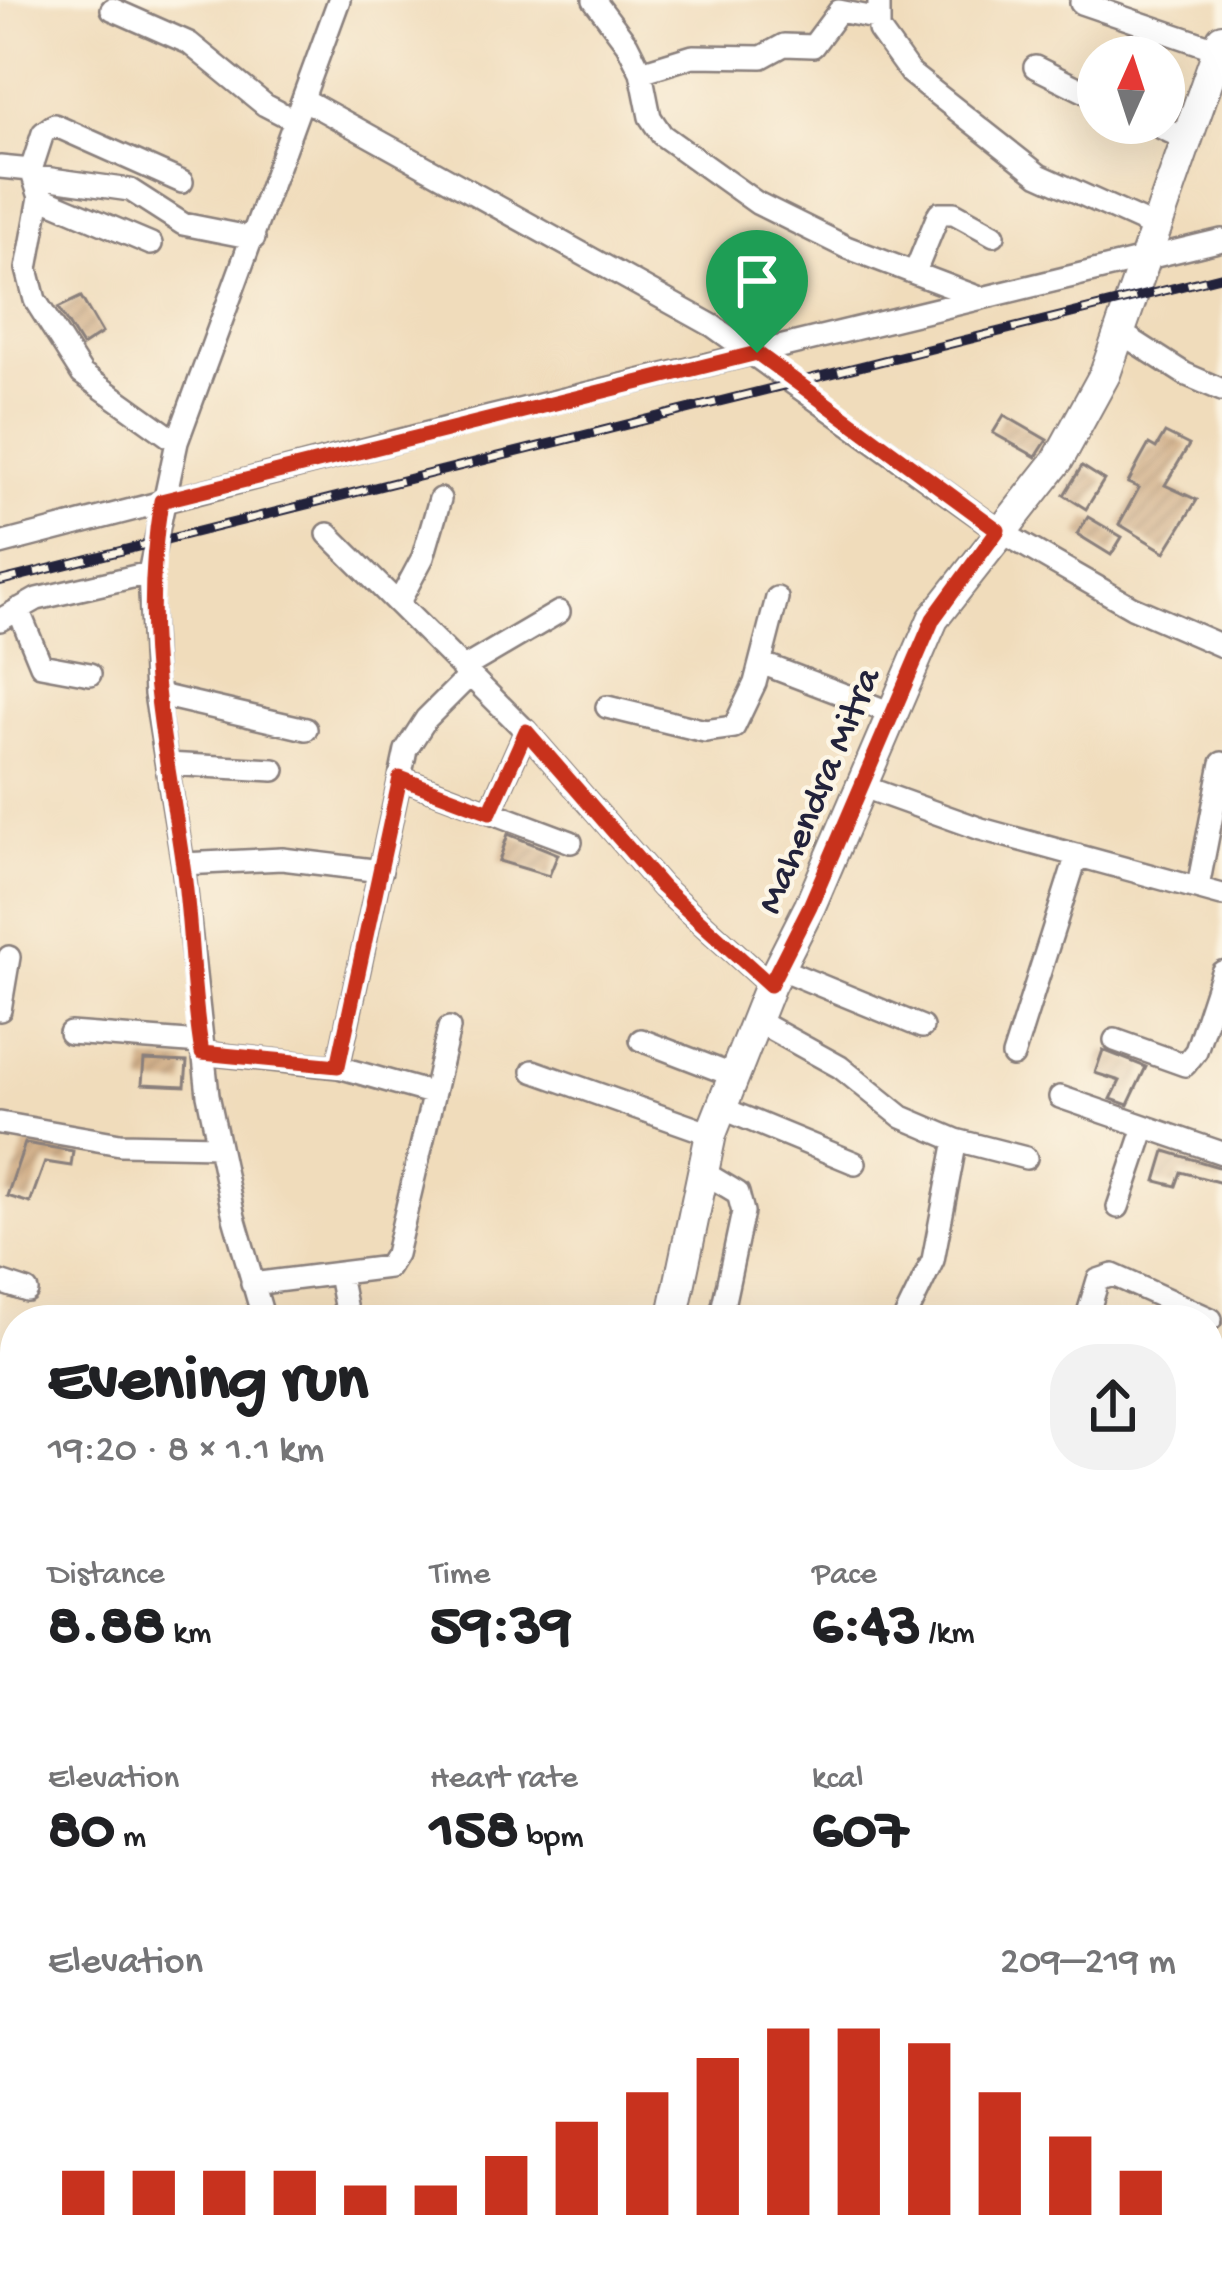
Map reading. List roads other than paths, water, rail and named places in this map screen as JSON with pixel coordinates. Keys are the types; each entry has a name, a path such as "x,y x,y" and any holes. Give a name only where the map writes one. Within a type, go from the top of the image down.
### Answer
{"main road":[{"name":"Mahendra Mitra","path":"1185,140 1220,44"},
{"name":"Mahendra Mitra","path":"675,1305 715,1120 889,712 933,619 998,530 1058,460 1121,333 1141,259 1183,144"}],"street":[{"path":"259,1305 218,1146 202,1048 183,864 155,694 149,573 177,442 339,0"},
{"path":"594,0 641,72 655,128 714,175 757,203 846,247 980,298"},
{"path":"1081,3 1220,44"},
{"path":"112,9 189,43 265,105 298,110 757,353 998,530 1132,607 1222,646"},
{"path":"641,72 693,56 762,57 784,45 813,46 839,11 877,9 890,51 910,73 976,121 1017,160 1057,185 1152,226"},
{"path":"1035,67 1077,88"},
{"path":"177,442 82,374 35,300 27,268 43,133 54,125 182,182"},
{"path":"0,167 151,244"},
{"path":"36,182 130,190 183,224 254,238"},
{"path":"915,272 939,213 954,213 994,235"},
{"path":"0,544 1222,240"},
{"path":"1121,333 1185,374 1222,391"},
{"path":"399,602 423,557 440,500"},
{"path":"328,534 526,731 662,887 774,976 922,1027"},
{"path":"90,674 41,665 9,614 57,593 149,573"},
{"path":"607,707 724,731 741,719 777,598"},
{"path":"338,1066 413,735 466,673 559,612"},
{"path":"761,663 889,712"},
{"path":"155,694 307,730"},
{"path":"490,812 526,731"},
{"path":"1198,887 1222,763"},
{"path":"167,764 274,770"},
{"path":"400,778 571,842"},
{"path":"861,786 946,819 1222,895"},
{"path":"1013,1056 1077,855"},
{"path":"183,864 282,859 381,871"},
{"path":"0,1010 9,957"},
{"path":"1115,1040 1186,1065 1196,1051 1222,972"},
{"path":"755,1020 873,1089 902,1118 956,1141 1026,1158"},
{"path":"252,1284 388,1267 396,1254 430,1093 449,1028"},
{"path":"70,1033 338,1066 430,1093"},
{"path":"641,1040 732,1075"},
{"path":"533,1071 855,1163"},
{"path":"1060,1097 1144,1130 1222,1153"},
{"path":"0,1123 120,1144 218,1146"},
{"path":"1118,1207 1144,1130"},
{"path":"911,1305 933,1260 956,1141"},
{"path":"703,1172 738,1193 743,1212 723,1305"},
{"path":"339,1275 345,1305"},
{"path":"1090,1305 1098,1280 1113,1275 1180,1305"},
{"path":"0,1282 27,1291"}],"railway":[{"path":"0,581 1222,276"}]}
